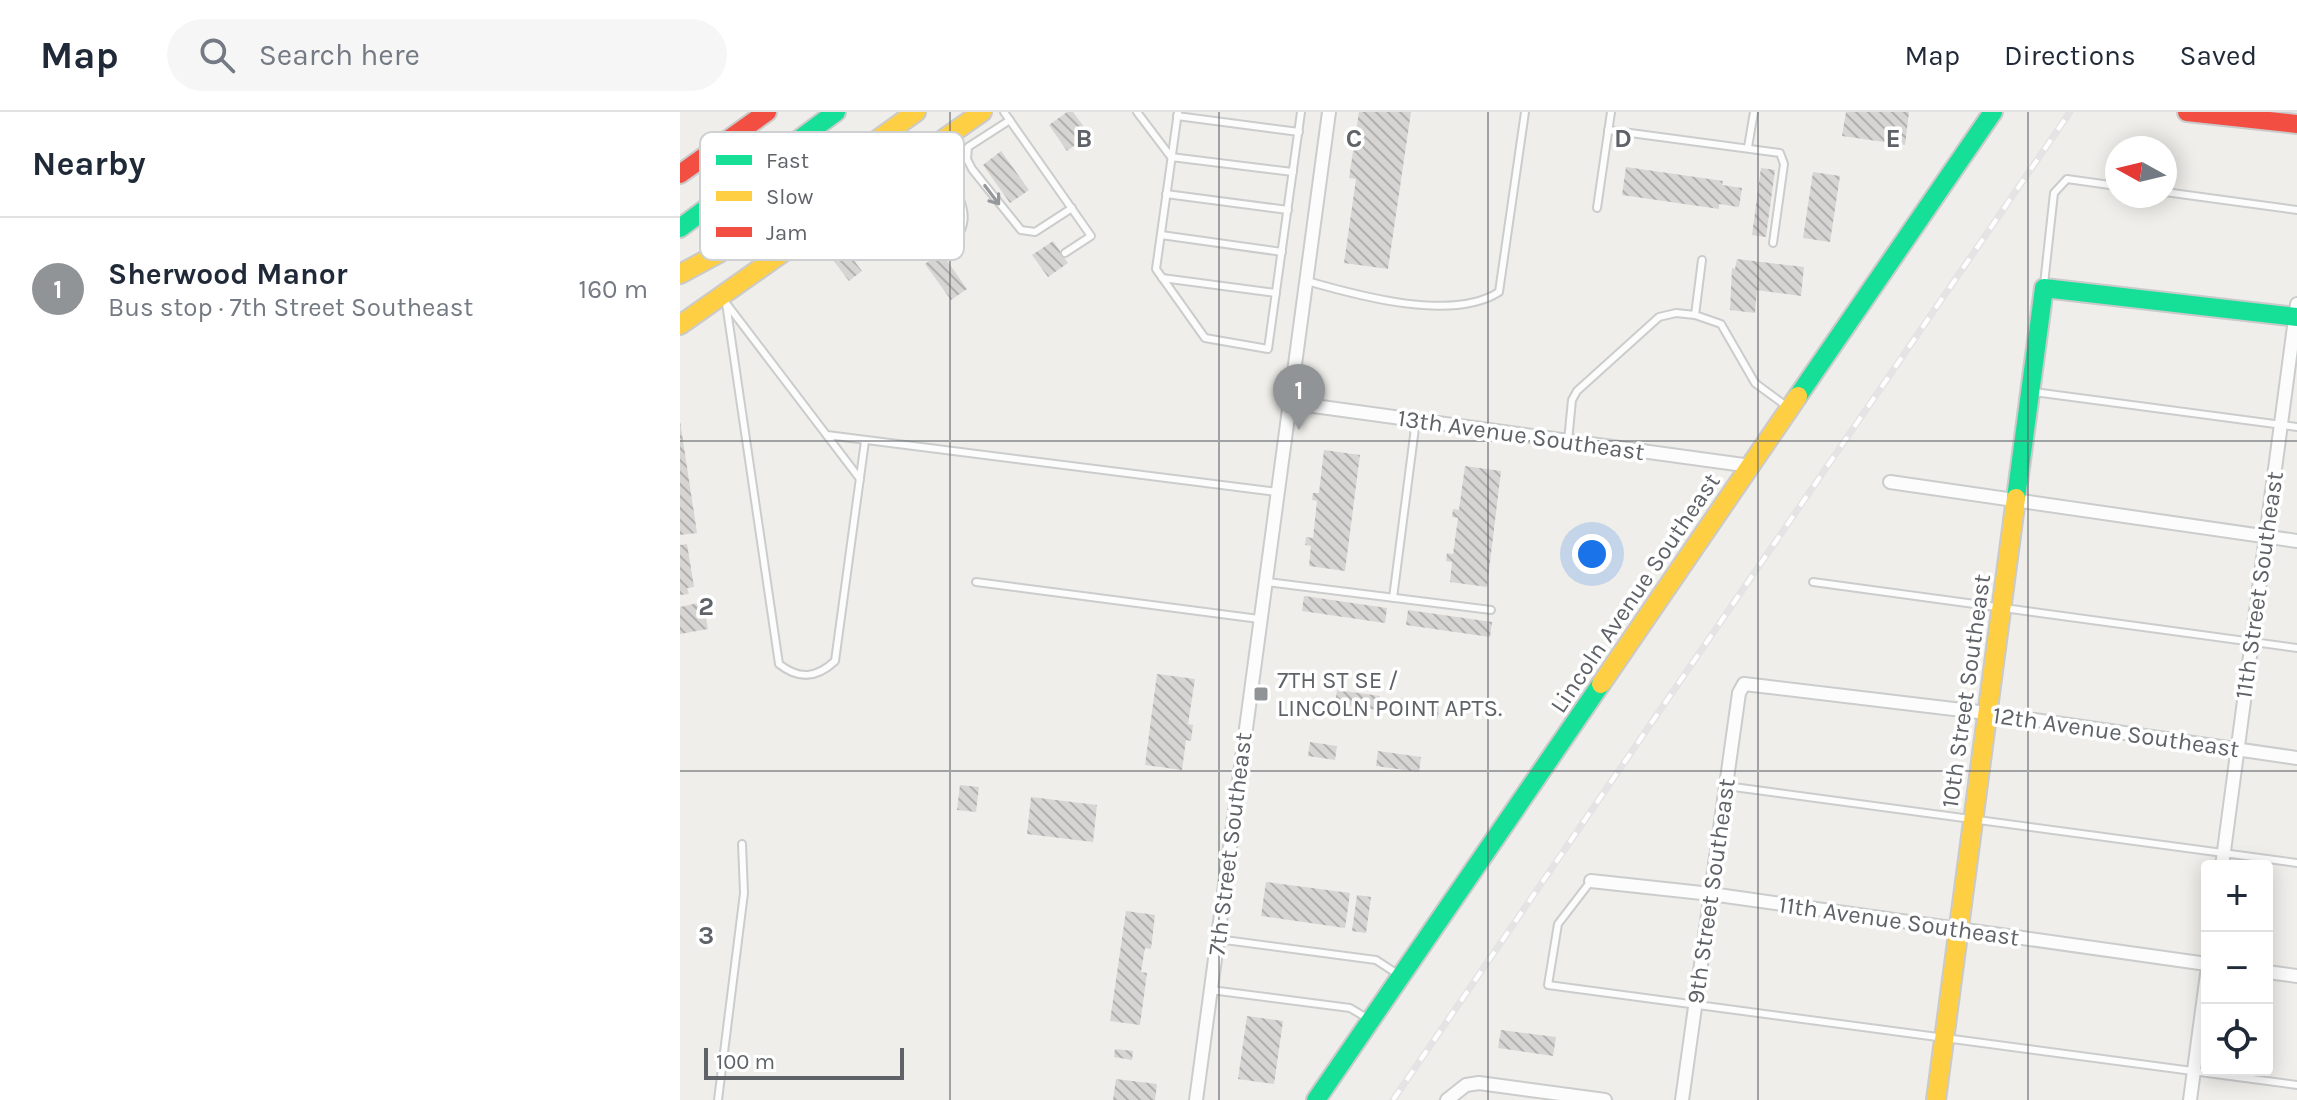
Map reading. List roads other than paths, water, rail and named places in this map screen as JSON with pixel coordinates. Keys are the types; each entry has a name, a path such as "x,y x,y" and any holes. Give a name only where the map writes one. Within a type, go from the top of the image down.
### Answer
{"main road":[{"path":"739,132 767,112"},
{"path":"809,132 836,112"},
{"path":"888,132 916,112"},
{"path":"954,132 982,112"},
{"name":"Lincoln Avenue Southeast","path":"1316,1100 1993,112"},
{"path":"2187,112 2297,124"},
{"path":"680,174 700,160"},
{"path":"680,228 700,213"},
{"path":"680,274 706,260"},
{"path":"680,325 724,300 778,260"},
{"path":"2044,288 2296,313"},
{"name":"10th Street Southeast","path":"1936,1100 2044,288"}],"street":[{"name":"7th Street Southeast","path":"1196,1100 1329,112"},
{"name":"11th Street Southeast","path":"2222,859 2296,313"},
{"name":"13th Avenue Southeast","path":"1292,403 1751,466"},
{"path":"1890,482 2297,541"},
{"name":"12th Avenue Southeast","path":"1744,684 1987,713 2297,758"},
{"name":"9th Street Southeast","path":"1682,1100 1739,693 1744,684"},
{"name":"11th Avenue Southeast","path":"1591,881 1711,894 2201,963"},
{"path":"2273,973 2297,976"},
{"path":"2190,1100 2203,1004"},
{"path":"1451,1096 1466,1085 1479,1083 1605,1100"}],"lane":[{"path":"1004,112 1091,236 1065,253"},
{"path":"1137,112 1171,157 1293,172"},
{"path":"1299,132 1177,114 1156,269 1205,338 1268,349 1299,132 1301,112"},
{"path":"1307,281 1341,291 1443,307 1483,302 1499,292 1525,112"},
{"path":"1597,208 1611,112"},
{"path":"1748,147 1754,112"},
{"path":"1010,120 968,147 967,159 972,169 1021,230 1035,232 1072,208"},
{"path":"1608,130 1748,147 1783,157 1773,243"},
{"path":"2044,288 2054,193 2067,179 2105,184"},
{"path":"1166,194 1288,210"},
{"path":"2177,194 2297,210"},
{"path":"1161,235 1282,252"},
{"path":"1695,315 1702,260"},
{"path":"1162,278 1276,293"},
{"path":"724,300 860,479"},
{"path":"724,300 779,664 791,674 816,674 835,661 865,441"},
{"path":"1568,441 1572,400 1577,391 1659,317 1676,313 1695,315 1721,324 1755,383 1790,409"},
{"path":"2030,392 2297,427"},
{"path":"1393,598 1416,420"},
{"path":"827,435 1277,492"},
{"path":"976,582 1259,619"},
{"path":"1264,582 1491,610"},
{"path":"1813,582 2001,611 2297,648"},
{"path":"1726,786 1973,819 2222,859 2297,863"},
{"path":"718,1100 744,893 742,844"},
{"path":"1591,881 1558,924 1548,985 1944,1035 2297,1085"},
{"path":"1217,939 1376,960 1401,977"},
{"path":"1211,990 1350,1008 1372,1020"}],"railway":[{"path":"1393,1100 2070,112"}],"place":[{"name":"Sherwood Manor","path":"1299,430"},
{"name":"7TH ST SE / LINCOLN POINT APTS.","path":"1261,694"}]}
